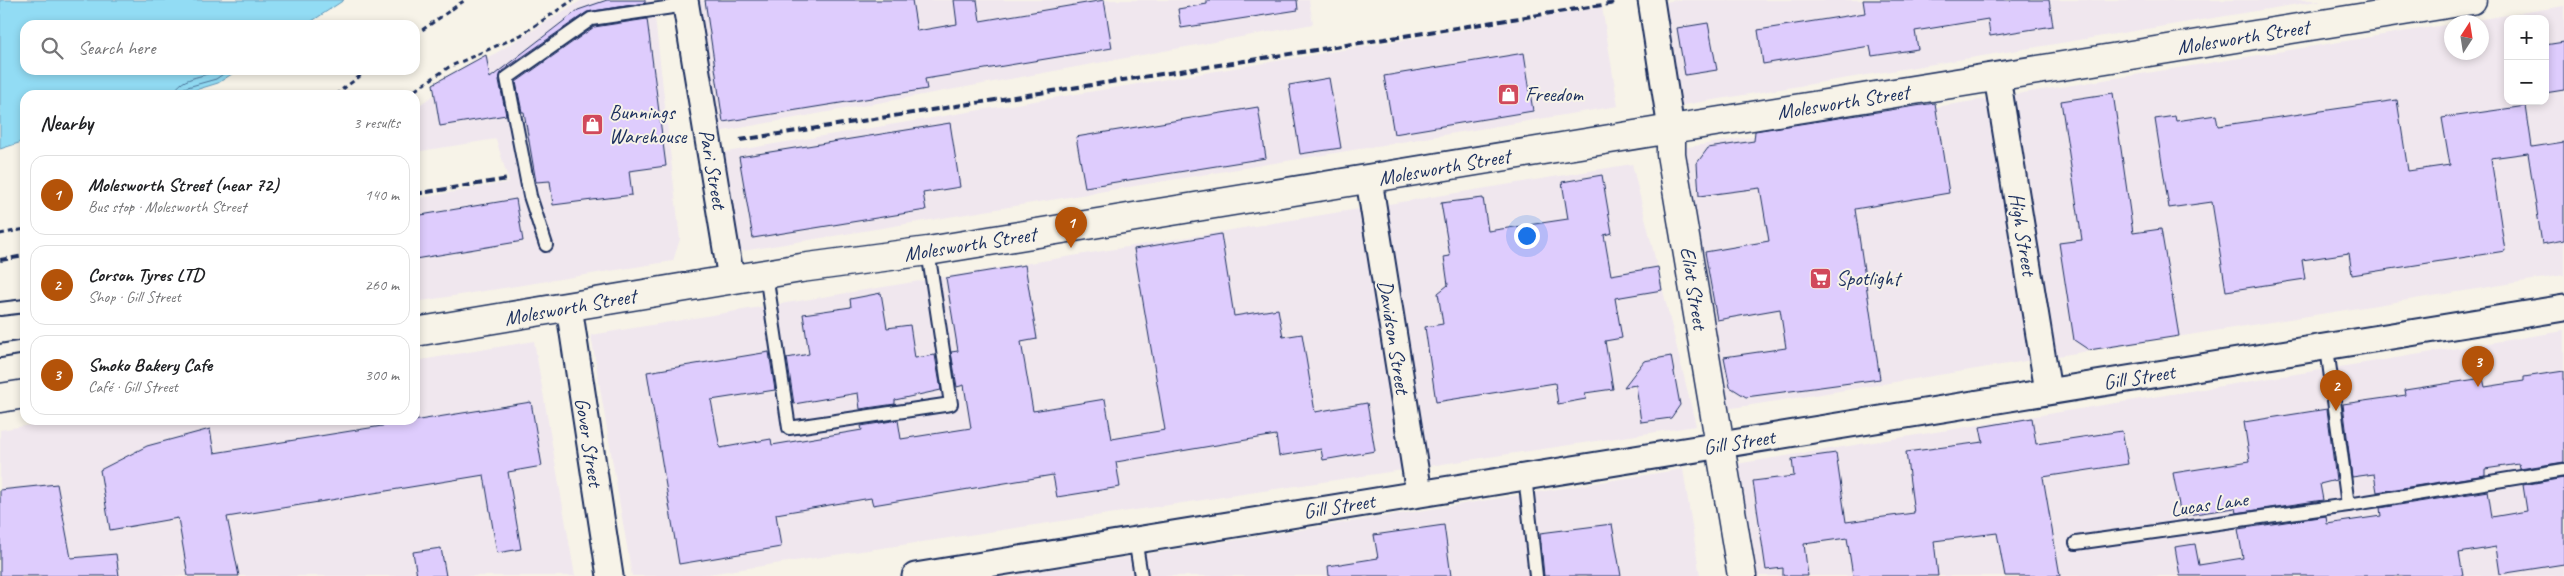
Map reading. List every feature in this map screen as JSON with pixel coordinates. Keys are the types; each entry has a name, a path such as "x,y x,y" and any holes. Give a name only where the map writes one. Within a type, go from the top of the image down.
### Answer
{"main road":[{"name":"Molesworth Street","path":"420,331 731,279 928,251 2472,0"},
{"name":"Eliot Street","path":"1671,129 1672,154 1742,576"},
{"path":"0,398 20,395"}],"street":[{"name":"Eliot Street","path":"1651,0 1671,129"},
{"name":"Pari Street","path":"686,2 731,279"},
{"name":"High Street","path":"1997,77 2048,391"},
{"name":"Davidson Street","path":"1369,180 1419,493"},
{"name":"Gover Street","path":"569,307 610,576"},
{"name":"Gill Street","path":"915,576 2564,308"}],"lane":[{"path":"546,245 530,196 507,78 591,18 686,2"},
{"path":"766,274 789,428 951,404 928,251"},
{"path":"0,309 20,307"},
{"path":"0,351 20,348"},
{"path":"2327,348 2348,505"},
{"name":"Lucas Lane","path":"2076,543 2348,505 2564,470"},
{"path":"1524,476 1536,576"},
{"path":"1136,540 1141,576"}],"path":[{"path":"420,31 464,0"},
{"path":"415,90 449,66 521,35 573,0"},
{"path":"342,90 361,75"},
{"path":"0,234 20,230"}],"shaded area":[{"path":"582,0 653,0 680,239 673,261 420,301 420,198 509,182 496,139 420,151 420,105 483,61"},
{"path":"688,0 1309,0 1313,24 707,134"},
{"path":"1677,0 2323,0 1677,106 1660,3"},
{"path":"2564,6 2564,275 1726,409 1682,148 2444,25 2444,60 2489,60 2489,18 2504,16 2504,105 2549,105 2549,15 2507,15"},
{"path":"1602,7 1618,106 731,253 714,154"},
{"path":"1632,164 1696,426 695,576 632,576 591,335"},
{"path":"2564,331 2564,576 1755,576 1736,464"},
{"path":"534,341 575,576 0,576 0,430 30,425 420,425 420,360"},
{"path":"1683,469 1700,576 1008,576"}],"water":[{"path":"0,0 344,0 314,20 20,20 20,75 230,75 218,83 195,90 20,90 20,143 0,149"}],"building":[{"path":"607,0 645,0 645,3 587,12 502,71 499,80 506,115 440,126 433,84 486,55 490,78 578,10"},
{"path":"705,0 912,0 917,31 957,24 954,0 977,0 980,21 1104,0 1112,48 925,79 927,89 723,122"},
{"path":"1207,0 1297,0 1298,10 1181,28 1178,9 1207,4"},
{"path":"1863,0 2049,0 2053,26 1990,36 1988,19 1915,31 1918,49 1872,56 1870,46 1763,64 1758,30 1865,13"},
{"name":"Bunnings Warehouse","path":"647,19 666,166 629,171 632,195 553,205 550,181 536,182 524,112 522,112 516,82 594,27"},
{"path":"1708,23 1717,70 1685,75 1677,28"},
{"path":"2564,42 2564,90 2549,92 2549,44"},
{"path":"1524,53 1533,111 1394,134 1384,76"},
{"path":"1329,78 1341,148 1300,154 1289,85"},
{"path":"2113,93 2133,233 2161,229 2179,336 2089,350 2074,340 2059,243 2082,240 2061,101"},
{"path":"2397,100 2408,171 2450,165 2442,118 2526,106 2532,147 2564,142 2564,240 2542,244 2528,153 2491,158 2505,251 2352,275 2349,253 2302,260 2305,279 2226,291 2212,202 2169,208 2155,119 2175,116 2176,121 2216,115 2218,126"},
{"name":"Spotlight","path":"1935,103 1949,193 1855,209 1880,379 1746,397 1730,387 1724,357 1786,348 1780,309 1717,320 1705,252 1769,241 1760,188 1699,196 1697,163 1708,148 1754,141 1755,131"},
{"path":"1258,107 1266,158 1085,187 1076,137"},
{"path":"950,123 960,187 923,193 926,210 753,238 739,157"},
{"path":"1602,175 1612,233 1604,235 1611,275 1658,267 1662,290 1615,298 1622,338 1605,341 1613,389 1585,393 1586,399 1558,404 1555,383 1436,402 1425,327 1443,324 1438,293 1448,285 1444,257 1450,256 1441,203 1483,198 1488,231 1568,219 1562,182"},
{"path":"516,199 523,241 420,258 420,215"},
{"path":"1221,234 1234,316 1278,309 1283,337 1302,334 1315,412 1367,403 1375,451 1323,460 1321,449 1279,456 1276,435 1116,462 1120,487 1057,497 1053,475 873,505 871,498 776,514 781,547 679,564 647,372 769,352 775,390 711,400 720,448 771,439 772,445 862,430 861,426 898,420 901,439 971,428 964,385 957,387 951,352 958,351 946,278 1025,265 1037,339 1021,342 1033,411 1105,399 1112,439 1165,430 1134,249"},
{"path":"881,293 887,328 910,325 915,358 935,355 941,390 895,400 895,404 860,409 858,393 794,404 787,358 809,354 803,314 851,307 850,299"},
{"path":"1671,356 1680,405 1671,418 1641,422 1636,385 1624,387 1644,361"},
{"path":"2564,371 2564,462 2520,469 2519,464 2485,469 2485,475 2377,492 2374,474 2352,477 2343,404 2406,395 2405,390 2483,378 2485,387 2524,381 2524,377"},
{"path":"531,402 542,466 508,472 521,549 497,553 484,475 227,517 239,576 188,576 178,518 110,530 100,470 147,446 210,429 214,453 388,425 420,425 420,420"},
{"path":"2327,409 2336,480 2320,484 2323,500 2236,513 2235,508 2181,516 2173,473 2250,461 2244,422"},
{"path":"2032,418 2036,444 2122,431 2128,464 2043,477 2060,576 2005,576 1997,533 1934,541 1938,576 1853,576 1847,538 1804,544 1808,576 1783,576 1783,568 1766,570 1753,481 1794,476 1792,459 1836,453 1846,522 1914,513 1906,452 1983,442 1980,427"},
{"path":"2564,478 2564,564 2500,574 2496,547 2459,553 2463,576 2180,576 2175,547 2195,544 2199,565 2243,558 2238,529 2326,516 2327,524 2381,516 2380,508 2488,491 2492,517 2527,511 2523,485"},
{"path":"57,484 71,558 116,554 119,576 0,576 0,490"},
{"path":"1612,524 1621,576 1544,576 1540,533"},
{"path":"1444,525 1451,576 1329,576 1328,566 1378,558 1374,535"},
{"path":"441,548 446,576 417,576 413,552"}],"railway":[{"path":"740,140 1615,3"},
{"path":"420,193 508,179"},
{"path":"0,260 20,257"}],"place":[{"name":"Freedom","path":"1509,94"},
{"name":"Bunnings Warehouse","path":"593,124"},
{"name":"Molesworth Street (near 72)","path":"1071,248"},
{"name":"Spotlight","path":"1820,278"},
{"name":"Smoko Bakery Cafe","path":"2478,387"},
{"name":"Corson Tyres LTD","path":"2336,411"}]}
